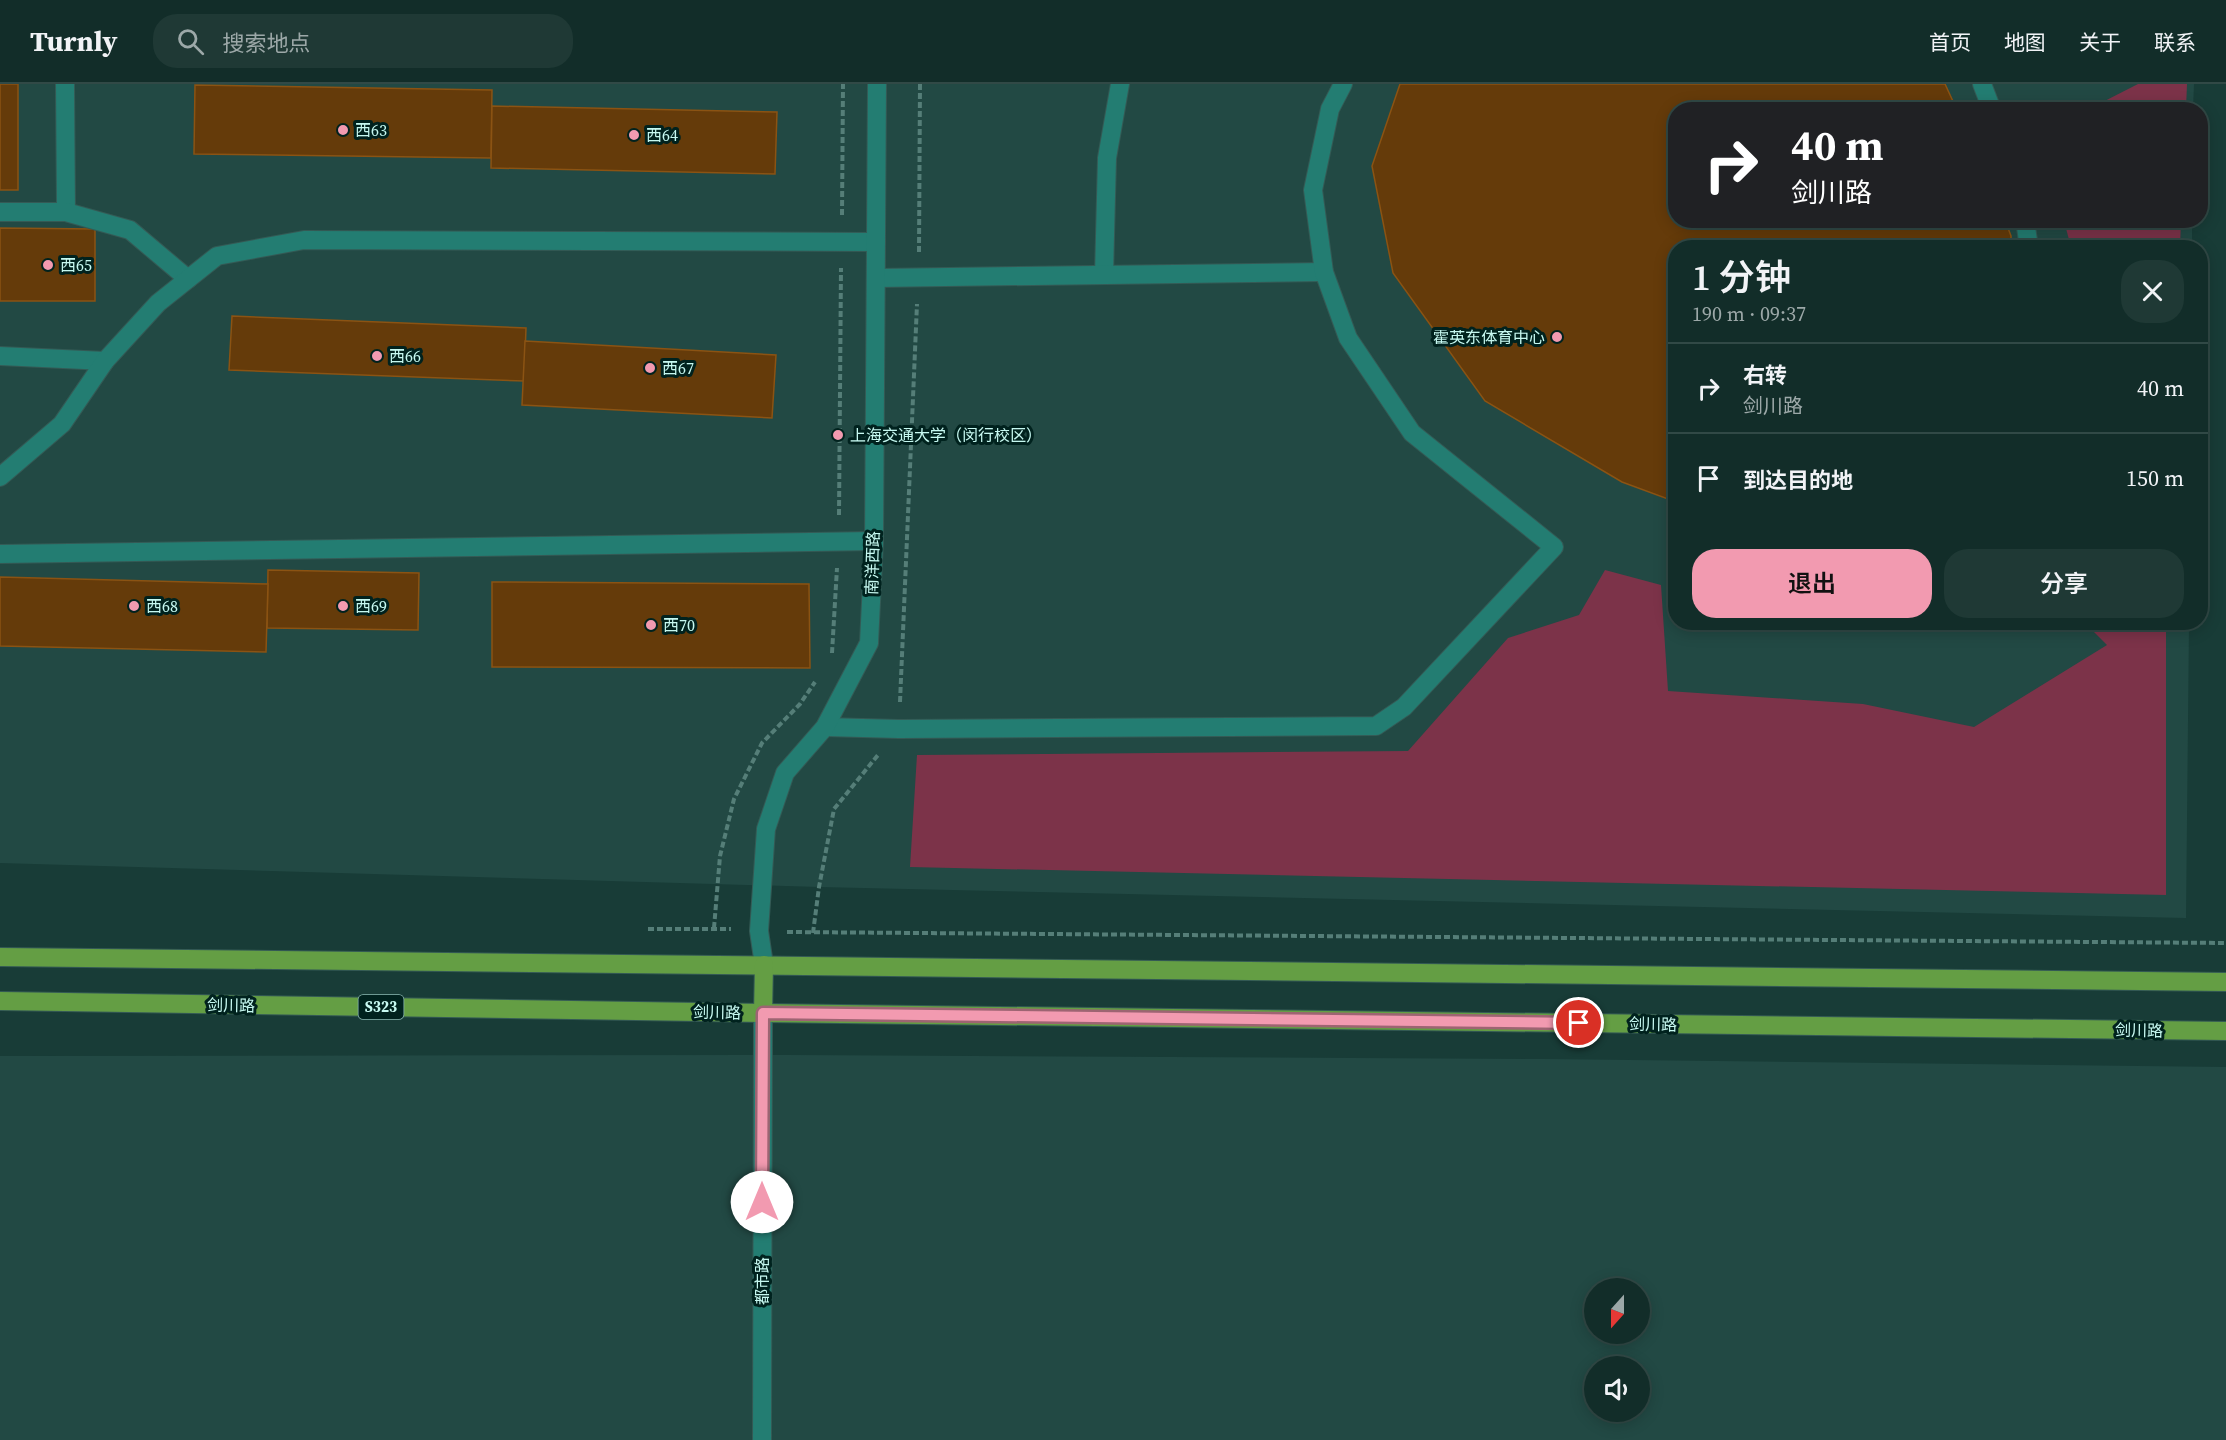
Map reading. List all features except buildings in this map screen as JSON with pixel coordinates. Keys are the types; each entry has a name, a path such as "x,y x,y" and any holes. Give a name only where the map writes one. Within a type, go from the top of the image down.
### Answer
{"main road":[{"path":"0,957 2226,982"},
{"name":"南洋西路","path":"763,1013 764,965"},
{"name":"剑川路","path":"0,1001 763,1013 2226,1030"}],"street":[{"path":"65,84 66,212"},
{"name":"南洋西路","path":"764,965 759,931 766,829 785,773 825,727 869,643 874,541 877,84"},
{"path":"1104,275 1107,159 1120,84"},
{"path":"825,727 899,729 1376,726 1404,707 1554,547 1412,433 1348,338 1324,272 1313,190 1330,109 1343,84"},
{"path":"1982,84 1989,102"},
{"path":"0,212 66,212 130,230 188,279"},
{"path":"0,477 62,424 105,361 158,303 217,256 304,240 876,242"},
{"path":"876,278 1324,272"},
{"path":"0,356 105,361"},
{"path":"0,554 874,541"},
{"name":"都市路","path":"762,1440 763,1013"}],"path":[{"path":"648,929 2226,943"}],"shaded area":[{"name":"上海交通大学（闵行校区）","path":"0,84 2194,84 2193,102 1668,102 1668,228 2192,228 2192,240 1668,240 1668,630 2189,630 2186,918 819,887 0,863"},
{"path":"2138,84 2187,84 2186,102 2103,102"},
{"path":"2066,228 2181,228 2180,240 2069,240"},
{"path":"1605,570 1661,585 1668,691 1863,704 1974,727 2107,645 2092,630 2166,630 2166,895 910,867 917,755 1408,751 1508,638 1579,615"},
{"path":"790,1055 1545,1059 2226,1067 2226,1440 0,1440 0,1056"}],"place":[{"name":"西63","path":"343,130"},
{"name":"西64","path":"634,135"},
{"name":"西65","path":"48,265"},
{"name":"霍英东体育中心","path":"1557,337"},
{"name":"西66","path":"377,356"},
{"name":"西67","path":"650,368"},
{"name":"上海交通大学（闵行校区）","path":"838,435"},
{"name":"西68","path":"134,606"},
{"name":"西69","path":"343,606"},
{"name":"西70","path":"651,625"}],"route":[{"path":"762,1202 763,1013 1579,1023"}]}
